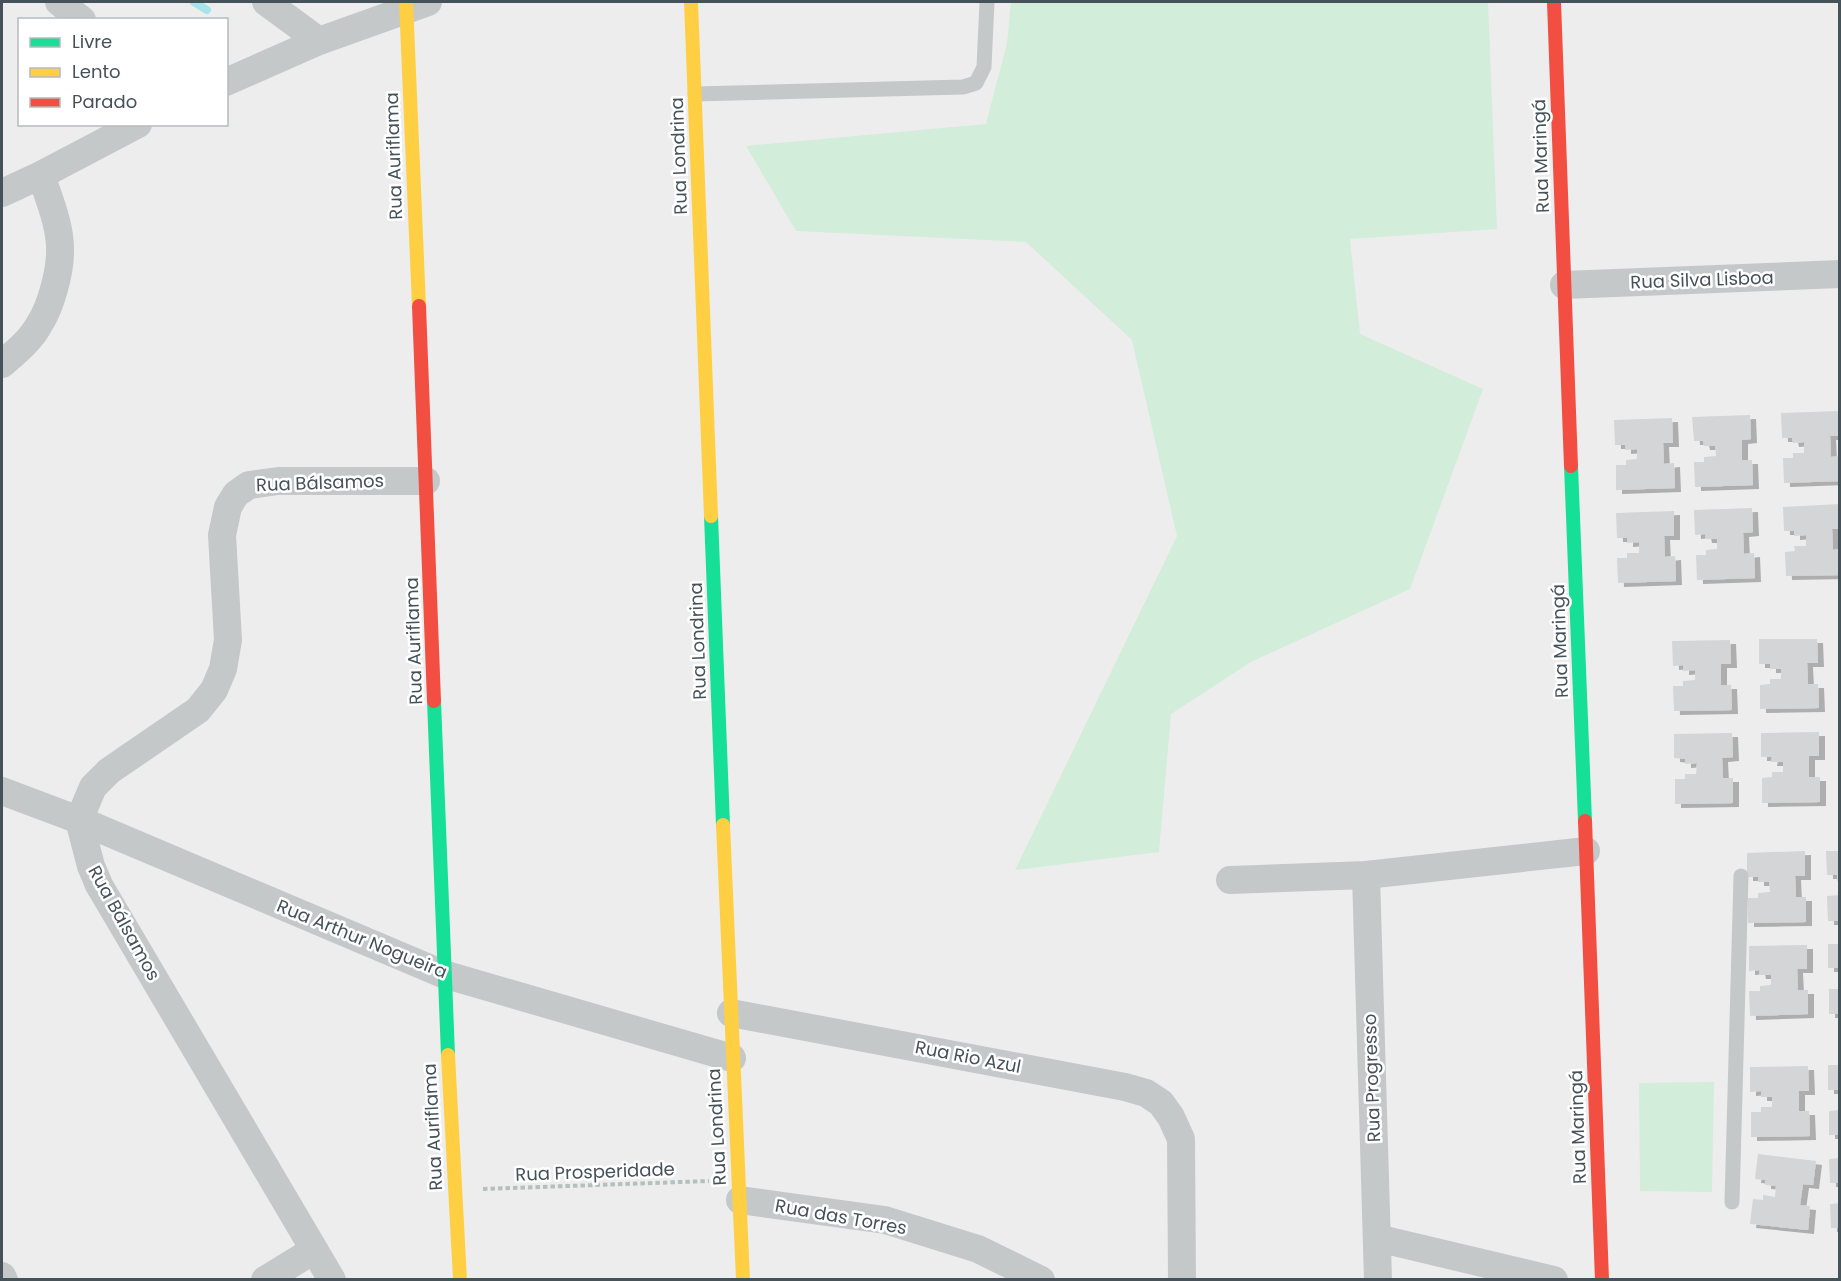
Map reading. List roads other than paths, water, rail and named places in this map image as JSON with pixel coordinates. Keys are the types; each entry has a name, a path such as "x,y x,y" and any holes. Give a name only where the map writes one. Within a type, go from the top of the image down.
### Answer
{"street":[{"path":"59,2 79,18"},
{"path":"266,2 319,41"},
{"name":"Rua Londrina","path":"691,2 732,1058 743,1280"},
{"name":"Rua Maringá","path":"1554,2 1602,1280"},
{"path":"228,81 319,41 413,4"},
{"name":"Rua Auriflama","path":"413,4 443,974 460,1280"},
{"path":"2,193 134,126"},
{"path":"2,363 15,353 40,324 56,282 60,251 55,222 41,175"},
{"name":"Rua Silva Lisboa","path":"1564,285 1839,274"},
{"name":"Rua Bálsamos","path":"332,1280 99,885 91,866 79,820 93,788 109,771 198,710 214,690 223,669 228,640 222,535 228,507 236,494 249,485 278,481 426,481"},
{"name":"Rua Arthur Nogueira","path":"2,792 79,820 443,974 732,1058"},
{"path":"1230,880 1366,876 1586,851"},
{"name":"Rua Progresso","path":"1366,876 1378,1280"},
{"name":"Rua Rio Azul","path":"731,1013 1125,1087 1146,1093 1161,1103 1172,1117 1181,1139 1182,1280"},
{"name":"Rua das Torres","path":"738,1190 885,1220 978,1249 1041,1280"},
{"path":"1377,1238 1554,1280"},
{"path":"265,1280 314,1250"}],"lane":[{"path":"695,94 963,87 976,83 984,67 987,2"},
{"path":"1732,1202 1741,876"}],"waterway":[{"path":"194,2 207,10"}]}
